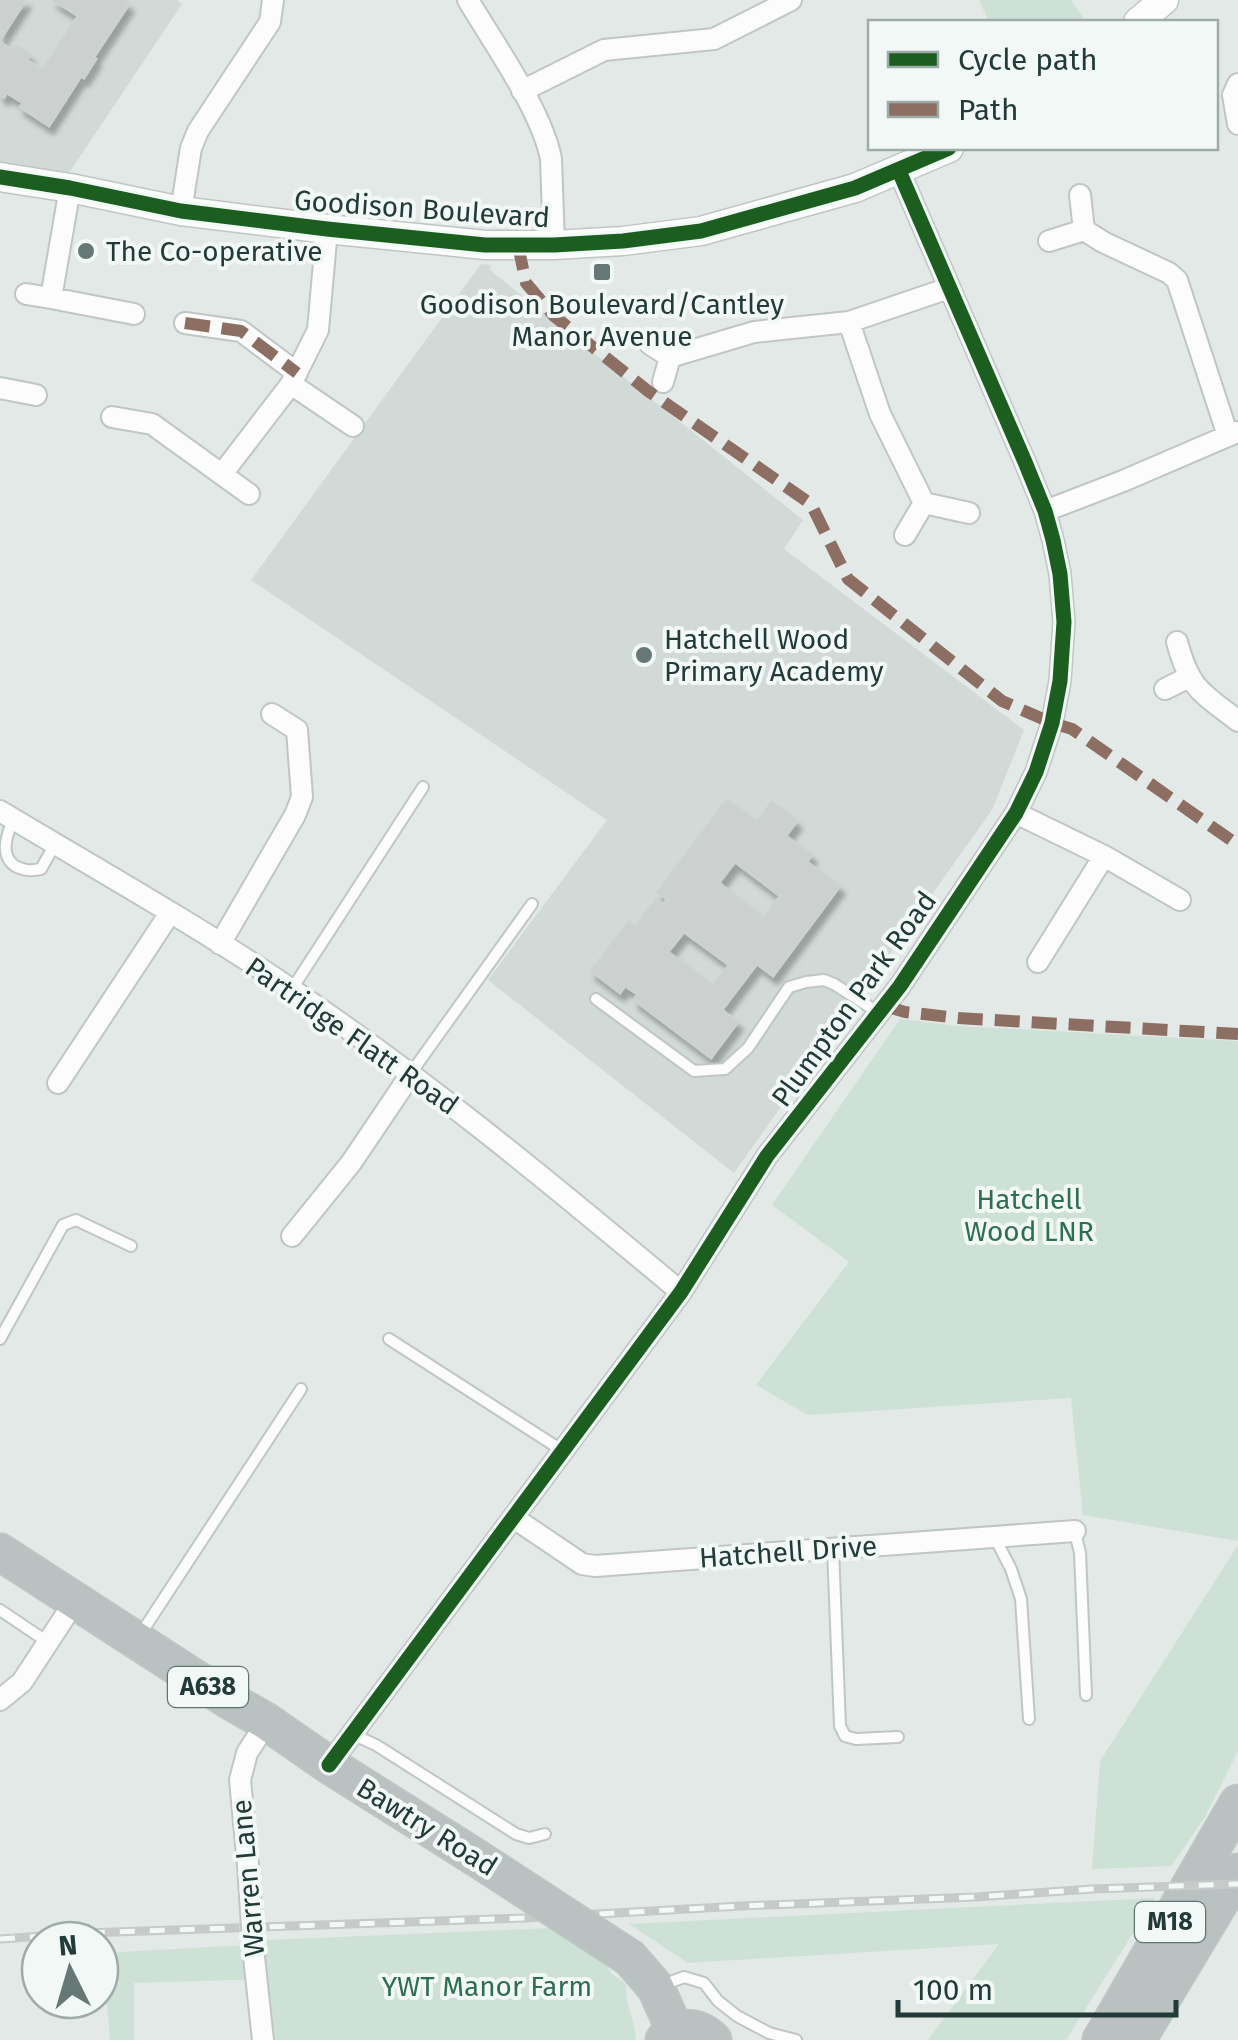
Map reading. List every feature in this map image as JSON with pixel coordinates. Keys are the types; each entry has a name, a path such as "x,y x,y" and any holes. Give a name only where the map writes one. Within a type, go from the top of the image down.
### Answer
{"highway":[{"name":"Bawtry Road","path":"0,1552 630,1958 656,1988 670,2035 691,2027 713,2040"},
{"name":"M18","path":"1101,2040 1238,1803"},
{"name":"M18","path":"1137,2040 1238,1872"}],"street":[{"path":"181,211 191,148 198,131 270,22 274,0"},
{"path":"468,0 549,146 554,245"},
{"path":"522,92 604,50 714,39 791,0"},
{"path":"1140,20 1164,0"},
{"path":"1238,84 1233,95 1238,124"},
{"name":"Goodison Boulevard","path":"0,177 181,211 485,245 554,245 700,231 855,188 945,150"},
{"name":"Plumpton Park Road","path":"328,1765 681,1292 768,1156 880,1014 1016,813 1036,772 1060,681 1064,622 1060,574 1045,512 899,171"},
{"path":"51,298 70,188"},
{"path":"1080,195 1084,230"},
{"path":"222,474 294,378 318,330 328,229"},
{"path":"1049,242 1084,230"},
{"path":"1045,512 1233,434 1177,280 1084,230"},
{"path":"670,358 754,332 849,322 949,288"},
{"path":"26,294 134,314"},
{"path":"185,322 240,331 352,426"},
{"path":"849,322 880,414 924,503"},
{"path":"650,344 670,358"},
{"path":"663,382 670,358"},
{"path":"0,388 36,395"},
{"path":"112,417 152,424 249,494"},
{"path":"924,503 969,512"},
{"path":"906,535 924,503"},
{"path":"1177,642 1195,686 1238,722"},
{"path":"1165,689 1189,678"},
{"path":"220,944 302,797 297,730 272,714"},
{"path":"1016,813 1104,856 1180,900"},
{"name":"Partridge Flatt Road","path":"7,815 292,990 519,1156 681,1292"},
{"path":"1038,962 1104,856"},
{"path":"58,1083 170,913"},
{"path":"292,1236 351,1163 410,1074"},
{"name":"Hatchell Drive","path":"514,1518 582,1564 595,1566 1075,1531"},
{"path":"0,1700 22,1682 74,1602"},
{"name":"Warren Lane","path":"264,2040 240,1780 247,1754 267,1722"}],"lane":[{"path":"292,990 424,787"},
{"path":"7,815 3,854 7,862 20,869 42,869 55,844"},
{"path":"410,1074 532,904"},
{"path":"596,999 694,1071 725,1069 748,1048 789,987 824,980 880,1014"},
{"path":"0,1340 63,1226 76,1220 131,1246"},
{"path":"389,1339 564,1451"},
{"path":"137,1641 301,1389"},
{"path":"1075,1531 1080,1553 1086,1694"},
{"path":"994,1537 1021,1599 1030,1719"},
{"path":"833,1549 840,1726 845,1736 856,1739 898,1737"},
{"path":"0,1610 49,1643"},
{"path":"351,1734 376,1744 516,1834 529,1838 544,1834"},
{"path":"656,1988 684,1976 704,1983 737,2016 769,2033 796,2040"}],"shaded area":[{"path":"0,0 177,0 182,4 71,170 60,178 0,168"},
{"name":"Hatchell Wood Primary Academy","path":"481,264 491,265 490,270 803,520 784,549 1024,730 992,810 734,1173 488,980 607,820 251,580"}],"green space":[{"path":"979,0 1071,0 1085,20 988,20"},
{"name":"Hatchell Wood LNR","path":"900,1019 958,1026 1238,1041 1238,1541 1083,1515 1071,1398 808,1415 756,1385 849,1262 772,1205"},
{"path":"1238,1545 1238,1751 1205,1817 1171,1866 1092,1869 1100,1761"},
{"path":"1155,1898 1066,2040 928,2040 999,1944 688,1963 629,1924"},
{"name":"YWT Manor Farm","path":"552,1928 591,1944 612,1974 626,1984 636,2040 270,2040 267,1979 134,1983 134,2040 110,2040 108,2020 120,2020 120,1952 266,1944 267,1940"}],"building":[{"path":"0,0 26,0 0,40"},
{"path":"53,0 123,0 129,4 49,126 20,107 23,103 7,93 4,97 0,94 0,42 13,51 16,45 30,55 27,60 43,70 78,16"},
{"path":"727,800 757,822 772,802 797,821 786,836 812,855 807,862 840,886 773,976 757,964 722,1010 738,1022 711,1058 634,1000 637,994 625,986 620,993 591,971 629,921 636,927 656,899 663,905 667,899 658,892","holes":["735,862 780,896 764,918 719,883","684,932 729,965 713,986 668,952"]}],"railway":[{"path":"0,1939 1238,1884"}],"marked path":[{"path":"518,245 526,283 554,316 648,391 811,504 848,579 1002,701 1072,729 1238,845"},
{"path":"185,323 241,331 297,373"},
{"path":"885,1006 958,1018 1238,1034"}],"cycle path":[{"path":"0,177 181,211 327,229 485,245 554,245 701,231 855,188 944,150"},
{"path":"329,1765 681,1292 767,1156 900,986 1016,813 1036,772 1060,681 1064,622 1053,540 1025,462 899,171"}],"place":[{"name":"The Co-operative","path":"86,251"},
{"name":"Goodison Boulevard/Cantley Manor Avenue","path":"602,272"},
{"name":"Hatchell Wood Primary Academy","path":"644,655"}]}
